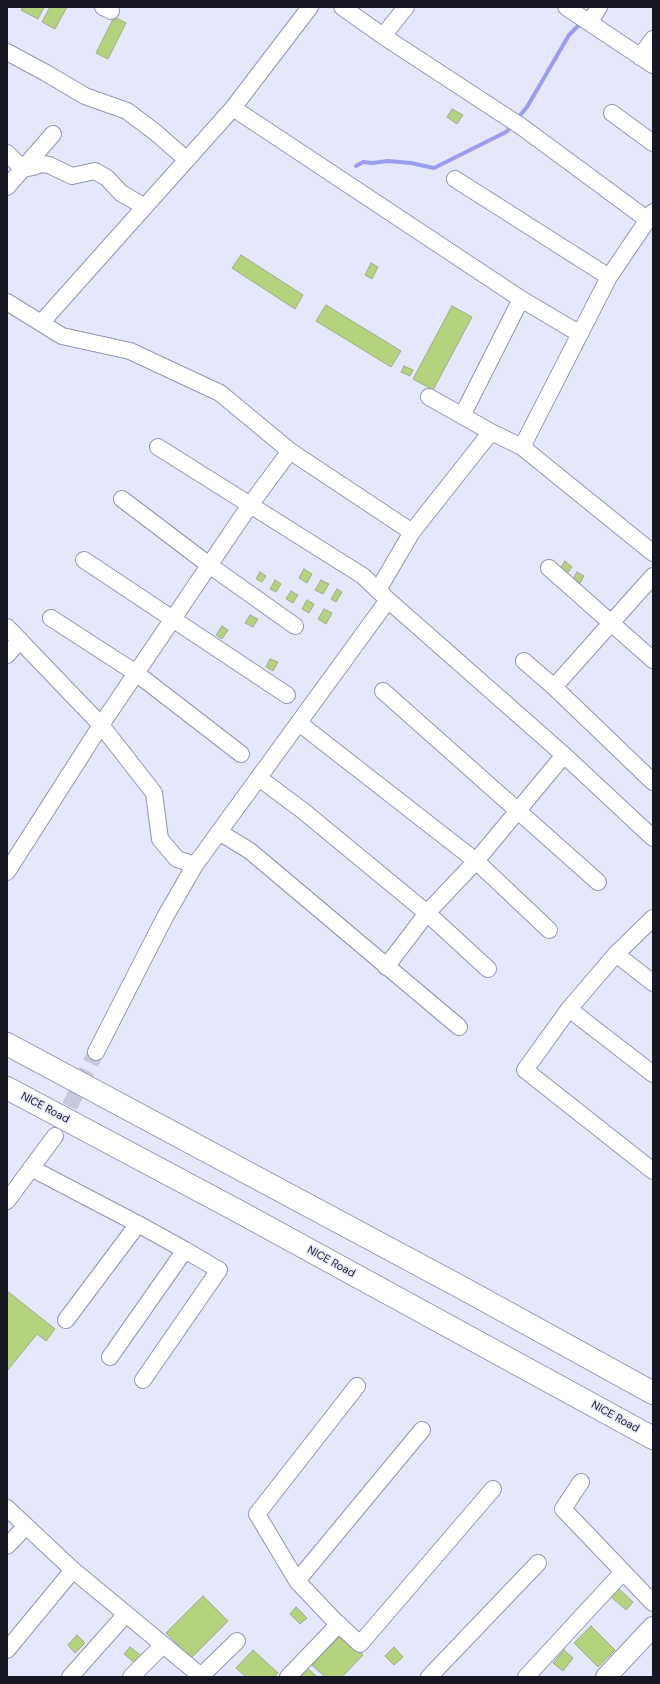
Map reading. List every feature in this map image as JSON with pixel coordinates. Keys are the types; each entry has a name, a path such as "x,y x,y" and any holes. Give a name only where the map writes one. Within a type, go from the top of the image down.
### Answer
{"highway":[{"path":"7,1044 468,1291 653,1393"},
{"name":"NICE Road","path":"7,1088 236,1210 653,1438"}],"street":[{"path":"41,323 233,108 310,7"},
{"path":"342,7 383,36 522,127 650,216 609,277 522,447"},
{"path":"383,36 406,7"},
{"path":"599,7 581,16 647,61 653,38"},
{"path":"7,52 85,96 127,111 155,132 187,160"},
{"path":"233,108 521,299 580,334"},
{"path":"612,113 653,144"},
{"path":"7,187 53,134"},
{"path":"7,153 23,169"},
{"path":"23,169 41,164 49,165 72,176 79,176 95,171 107,178 121,193 145,207"},
{"path":"455,179 609,277"},
{"path":"462,416 521,299"},
{"path":"7,302 62,336 130,351 163,365 220,393 290,451 412,532"},
{"path":"429,397 491,432 522,447 653,554"},
{"path":"96,1052 165,917 195,865 299,723 383,595 412,532 491,432"},
{"path":"158,447 363,576 564,755 653,838"},
{"path":"7,872 101,725 250,505 290,451"},
{"path":"122,499 209,565 295,626"},
{"path":"84,560 287,695"},
{"path":"549,568 612,622 653,660"},
{"path":"554,687 653,576"},
{"path":"51,618 136,673 241,754"},
{"path":"7,627 101,725 154,793 160,839 177,859 195,865"},
{"path":"7,655 20,640"},
{"path":"524,661 554,687 653,782"},
{"path":"384,691 598,882"},
{"path":"299,723 476,861 549,930"},
{"path":"386,967 427,913 476,861 564,755"},
{"path":"258,778 302,810 427,913 488,969"},
{"path":"219,832 250,851 459,1027"},
{"path":"653,918 616,954 569,1009 525,1070 653,1171"},
{"path":"616,954 653,983"},
{"path":"569,1009 653,1074"},
{"path":"7,1202 55,1136"},
{"path":"31,1168 138,1224 219,1270 143,1380"},
{"path":"66,1320 138,1224"},
{"path":"110,1357 185,1250"},
{"path":"357,1386 257,1514 297,1581 360,1644 493,1489"},
{"path":"297,1581 422,1430"},
{"path":"581,1482 563,1509 622,1573 653,1603"},
{"path":"7,1508 73,1570 201,1677 236,1641"},
{"path":"7,1546 26,1526"},
{"path":"429,1677 538,1563"},
{"path":"7,1650 73,1570"},
{"path":"526,1677 622,1573"},
{"path":"70,1677 126,1614"},
{"path":"288,1677 339,1624"},
{"path":"606,1677 653,1627"},
{"path":"131,1677 164,1645"}],"building":[{"path":"23,7 44,7 38,19 21,10"},
{"path":"50,7 67,7 55,29 42,22"},
{"path":"114,17 126,23 108,59 96,53"},
{"path":"452,109 463,115 457,124 447,117"},
{"path":"241,255 303,295 295,309 232,268"},
{"path":"371,263 378,267 372,279 365,275"},
{"path":"326,305 401,351 391,367 316,321"},
{"path":"452,306 472,317 433,390 413,379"},
{"path":"404,366 413,370 410,376 401,372"},
{"path":"565,561 572,567 566,575 559,570"},
{"path":"304,569 312,574 307,583 299,578"},
{"path":"260,572 266,576 262,582 256,579"},
{"path":"577,572 584,576 580,583 573,579"},
{"path":"275,580 281,584 276,592 270,589"},
{"path":"321,580 329,584 323,594 315,590"},
{"path":"337,589 342,592 336,602 331,599"},
{"path":"291,591 298,595 293,603 286,599"},
{"path":"307,600 314,604 309,613 302,609"},
{"path":"324,609 332,613 326,624 318,619"},
{"path":"250,615 258,619 253,627 245,623"},
{"path":"222,626 228,630 222,639 216,635"},
{"path":"270,659 278,662 273,671 266,667"},
{"path":"7,1291 55,1329 46,1341 37,1334 7,1371"},
{"path":"618,1588 633,1602 626,1610 610,1596"},
{"path":"203,1596 228,1621 191,1658 166,1633"},
{"path":"296,1607 307,1618 300,1624 290,1614"},
{"path":"591,1626 615,1650 598,1667 574,1643"},
{"path":"77,1635 85,1643 75,1653 68,1645"},
{"path":"341,1635 363,1655 342,1677 325,1677 312,1665"},
{"path":"130,1647 142,1656 136,1664 124,1654"},
{"path":"394,1647 403,1657 394,1665 385,1656"},
{"path":"253,1650 278,1673 274,1677 246,1677 236,1668"},
{"path":"564,1650 573,1658 563,1671 553,1663"},
{"path":"304,1665 317,1677 292,1677"}],"waterway":[{"path":"517,119 527,107 569,35 582,22"},
{"path":"356,166 363,162 372,163 388,161 411,163 434,168 506,132 512,126"}],"tunnel":[{"path":"59,1128 96,1052"}]}
